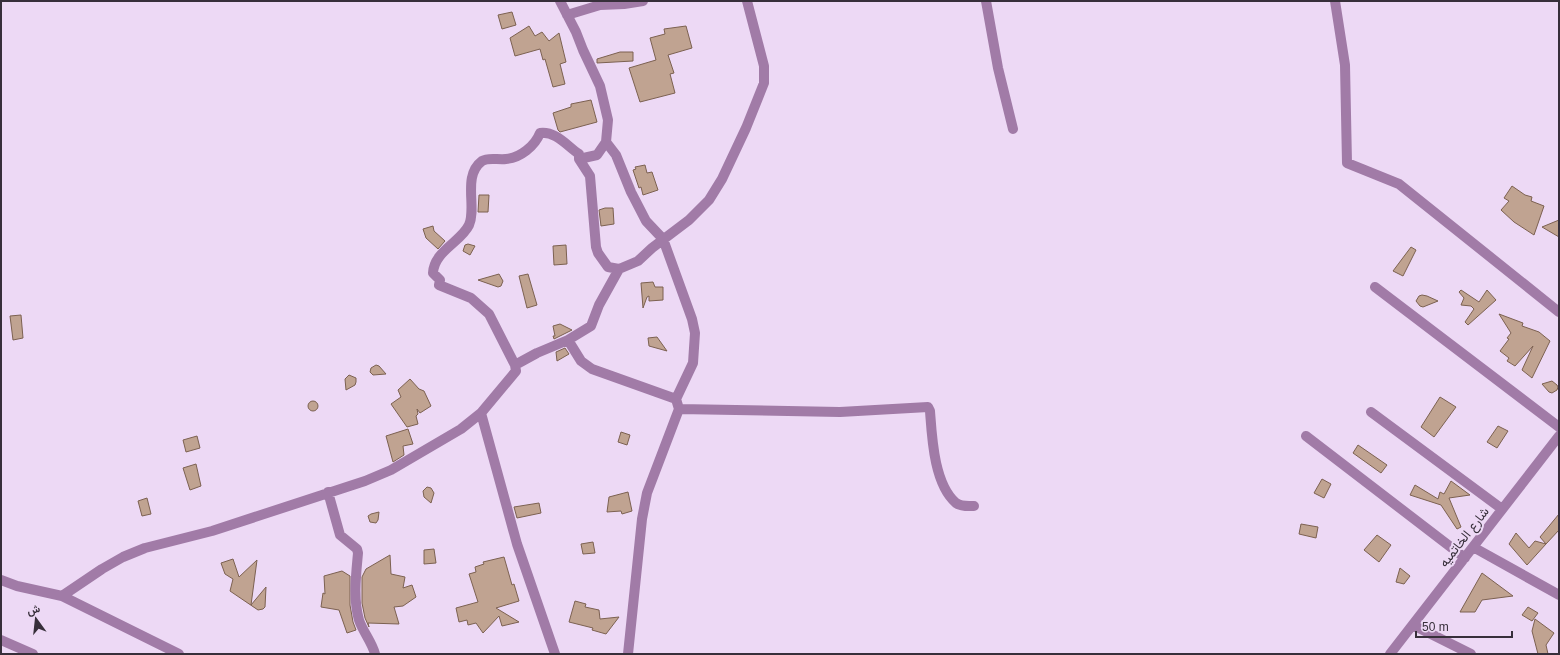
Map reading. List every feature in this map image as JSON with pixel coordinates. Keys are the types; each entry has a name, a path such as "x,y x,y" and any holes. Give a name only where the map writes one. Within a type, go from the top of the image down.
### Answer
{"street":[{"path":"560,1 596,76 604,97 608,120 606,142 597,155 579,158"},
{"path":"567,15 600,5 624,4 643,1"},
{"path":"62,596 102,569 145,548 212,531 392,470 461,429 481,413 516,371 515,365 489,314 471,298 439,285 440,280 433,273 433,268 441,255 469,225 471,214 471,185 475,170 482,161 487,159 507,159 519,155 535,142 540,133 549,132 579,154 579,158 590,176 594,235 598,253 608,266 619,269 638,261 663,239 689,220 709,200 722,179 755,107 764,83 764,66 747,1"},
{"path":"986,1 998,68 1012,129"},
{"path":"1335,1 1345,65 1347,163 1399,184 1559,312"},
{"path":"606,142 616,155 631,192 646,221 663,239 683,291 695,333 693,363 676,399 679,409 647,493 642,518 628,654"},
{"path":"515,365 537,353 568,340 591,326 599,305 619,269"},
{"path":"1375,287 1559,428"},
{"path":"568,340 581,361 592,369 676,399"},
{"path":"679,409 840,412 928,407 930,411 934,450 944,489 957,504 974,506"},
{"path":"1371,412 1502,509"},
{"path":"481,413 517,544 555,654"},
{"path":"1306,436 1465,558"},
{"name":"شارع الخاتميه","path":"1390,654 1559,436"},
{"path":"328,492 340,535 357,550 358,553 355,573 358,613 360,622 375,654"},
{"path":"1473,547 1559,595"},
{"path":"1,580 17,586 62,596 179,654"},
{"path":"1413,625 1471,654"},
{"path":"1,640 33,654"}],"building":[{"path":"512,12 516,25 502,29 498,15"},
{"path":"529,26 535,36 542,32 549,41 559,33 566,62 560,64 565,84 553,87 545,59 543,60 540,49 515,56 510,38"},
{"path":"686,26 692,48 668,55 674,73 670,74 675,93 640,102 629,68 656,60 650,38 665,34 664,29"},
{"path":"620,52 633,52 633,61 597,63 597,59"},
{"path":"591,100 597,122 560,132 558,130 553,113 571,107 571,104"},
{"path":"645,165 647,173 652,172 658,190 643,195 633,170 636,169 635,167"},
{"path":"1512,186 1525,195 1532,197 1531,201 1544,206 1534,235 1514,222 1501,210 1509,201 1504,198"},
{"path":"479,195 489,195 488,212 478,212"},
{"path":"613,208 614,224 601,226 599,210"},
{"path":"1559,220 1559,237 1542,227"},
{"path":"433,226 434,231 445,241 438,249 426,238 423,229"},
{"path":"468,244 475,246 470,255 463,251 465,245"},
{"path":"566,245 567,264 554,265 553,246"},
{"path":"1411,247 1416,250 1403,276 1393,271"},
{"path":"499,274 503,281 501,286 498,287 478,280"},
{"path":"528,274 537,305 527,308 519,276"},
{"path":"653,282 655,287 663,287 663,300 649,301 649,296 647,297 643,308 641,283"},
{"path":"1461,290 1479,302 1487,290 1496,300 1468,325 1465,322 1474,309 1471,306 1461,305 1464,298 1459,292"},
{"path":"1422,295 1438,301 1423,307 1420,306 1416,301 1419,296"},
{"path":"1499,314 1523,323 1522,326 1539,332 1550,341 1532,378 1522,370 1533,346 1515,366 1507,361 1509,358 1500,351 1509,339 1507,338 1511,333"},
{"path":"21,315 23,338 13,340 10,316"},
{"path":"560,324 572,330 554,339 553,336 555,336 553,326"},
{"path":"657,337 667,351 649,346 648,338"},
{"path":"565,348 569,354 557,361 556,352"},
{"path":"376,365 379,366 386,374 373,375 370,372 371,368"},
{"path":"349,375 356,378 356,382 355,385 346,390 345,379"},
{"path":"410,379 419,389 424,391 431,406 420,413 417,409 418,414 416,416 418,424 407,427 391,404 401,397 398,390"},
{"path":"1552,381 1558,387 1557,390 1552,393 1549,392 1542,384"},
{"path":"1440,397 1456,407 1434,437 1421,427"},
{"path":"311,401 315,401 317,402 317,410 311,411 308,408 308,404"},
{"path":"1498,426 1508,431 1497,448 1487,442"},
{"path":"408,429 413,444 403,446 404,455 393,462 386,436"},
{"path":"621,432 630,435 627,445 618,442"},
{"path":"197,436 200,448 186,452 183,440"},
{"path":"1358,445 1387,465 1381,473 1353,453"},
{"path":"196,464 201,486 190,490 183,468"},
{"path":"1322,479 1331,484 1324,498 1314,493"},
{"path":"1451,481 1470,495 1449,498 1461,527 1457,529 1441,505 1410,495 1415,485 1438,499 1440,492 1444,494"},
{"path":"427,487 431,488 434,493 431,503 424,497 423,491"},
{"path":"628,492 632,511 622,514 621,511 607,512 609,497"},
{"path":"147,498 151,514 142,516 138,501"},
{"path":"539,503 541,513 517,518 514,507"},
{"path":"379,512 376,523 370,522 368,516"},
{"path":"1559,514 1559,530 1546,544 1540,537"},
{"path":"1301,524 1318,527 1316,538 1299,534"},
{"path":"1516,533 1529,548 1535,541 1546,544 1527,565 1509,544"},
{"path":"1377,535 1391,545 1379,562 1364,550"},
{"path":"593,542 595,553 583,554 581,544"},
{"path":"434,549 436,563 424,564 424,550"},
{"path":"390,555 391,574 405,577 403,588 412,585 416,597 403,606 394,607 399,624 368,623 369,627 365,618 362,603 362,577 366,569"},
{"path":"504,557 512,585 514,584 519,601 496,608 519,622 502,626 499,616 483,633 476,623 468,625 467,620 459,622 456,608 478,602 469,574 476,572 475,567 484,564 483,562"},
{"path":"233,559 239,577 257,560 251,605 266,587 265,607 263,609 258,610 230,591 233,579 225,574 221,563"},
{"path":"1400,568 1410,576 1404,584 1396,582"},
{"path":"342,571 350,576 350,605 356,630 347,633 339,610 321,607 323,593 325,594 324,576"},
{"path":"1482,573 1513,596 1482,600 1475,612 1460,612"},
{"path":"575,601 586,604 585,607 599,610 600,619 619,617 606,634 592,630 593,628 569,622"},
{"path":"1528,607 1538,613 1532,621 1522,615"},
{"path":"1535,619 1554,633 1546,645 1548,654 1538,654 1532,631"}]}
